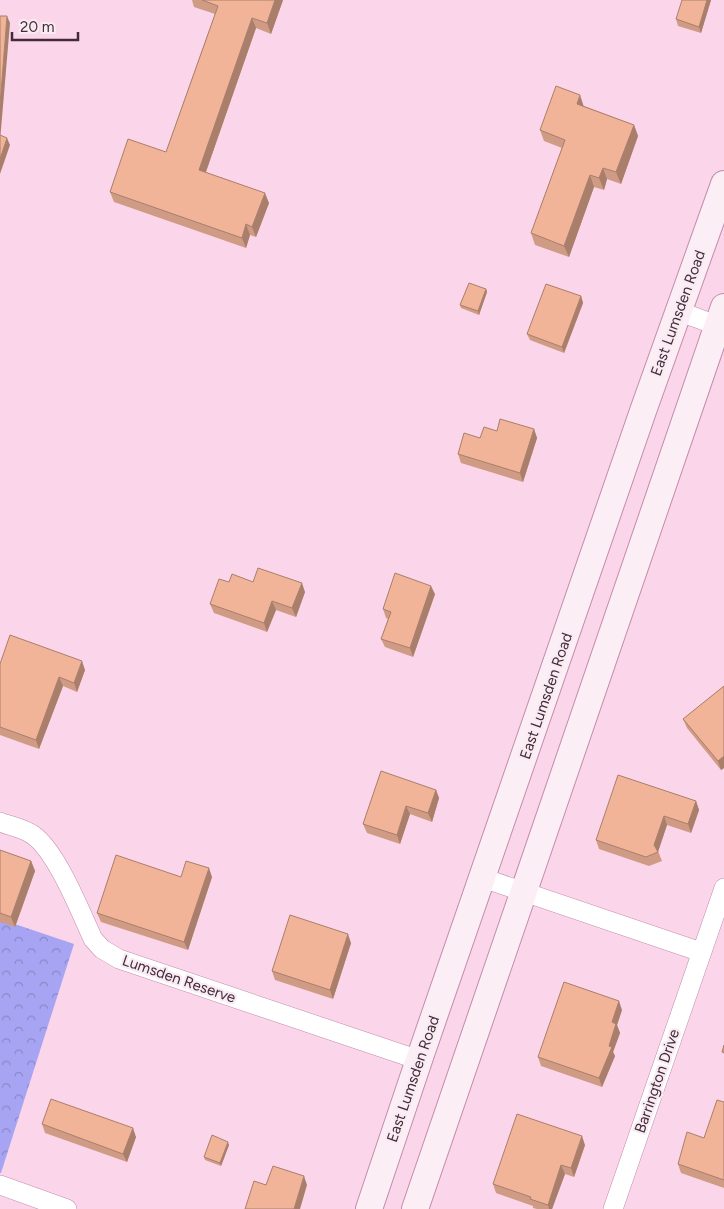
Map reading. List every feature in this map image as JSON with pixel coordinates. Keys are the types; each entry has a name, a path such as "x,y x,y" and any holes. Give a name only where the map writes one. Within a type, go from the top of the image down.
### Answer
{"main road":[{"name":"East Lumsden Road","path":"369,1209 678,311 724,184"},
{"path":"415,1209 722,320"}],"street":[{"path":"678,311 722,320"},
{"name":"Lumsden Reserve","path":"0,822 32,834 44,844 54,860 93,939 102,949 119,959 419,1060"},
{"path":"483,878 701,952"},
{"name":"Barrington Drive","path":"613,1209 724,888"},
{"path":"0,1185 67,1209"}],"green space":[{"path":"0,919 74,944 1,1173 0,1173"}],"building":[{"path":"202,0 275,0 267,23 252,18 199,170 265,193 252,227 246,224 242,238 110,192 128,139 166,152 218,6"},
{"path":"682,0 707,0 699,27 676,19"},
{"path":"0,16 7,16 0,105"},
{"path":"556,86 580,95 577,104 634,125 616,172 603,168 599,178 590,175 564,246 531,233 565,140 540,130"},
{"path":"0,135 7,138 0,159"},
{"path":"469,283 486,289 478,311 460,305"},
{"path":"546,284 581,296 562,347 527,334"},
{"path":"500,419 534,429 520,473 458,454 464,433 480,438 484,427 497,431"},
{"path":"258,568 302,583 292,608 272,601 264,623 210,604 219,579 229,582 232,574 253,582"},
{"path":"395,573 431,586 410,648 381,639 391,612 383,609"},
{"path":"10,635 82,661 74,683 59,677 36,740 0,727 0,664"},
{"path":"724,686 724,756 718,761 683,719"},
{"path":"381,771 436,790 428,813 406,806 397,835 363,824"},
{"path":"618,775 696,801 688,824 664,816 654,845 658,852 646,857 596,840"},
{"path":"0,850 31,861 11,917 0,913"},
{"path":"116,855 181,877 186,861 209,868 184,942 97,913"},
{"path":"290,915 348,934 330,990 272,971"},
{"path":"564,982 619,1001 612,1022 616,1024 609,1046 612,1047 599,1078 538,1057"},
{"path":"51,1099 133,1128 123,1154 42,1124"},
{"path":"717,1100 724,1102 724,1180 678,1164 687,1132 704,1138"},
{"path":"517,1114 582,1136 571,1168 561,1165 548,1205 493,1184"},
{"path":"212,1135 228,1142 220,1163 204,1157"},
{"path":"273,1166 304,1176 294,1209 245,1209 254,1181 266,1185"}]}
